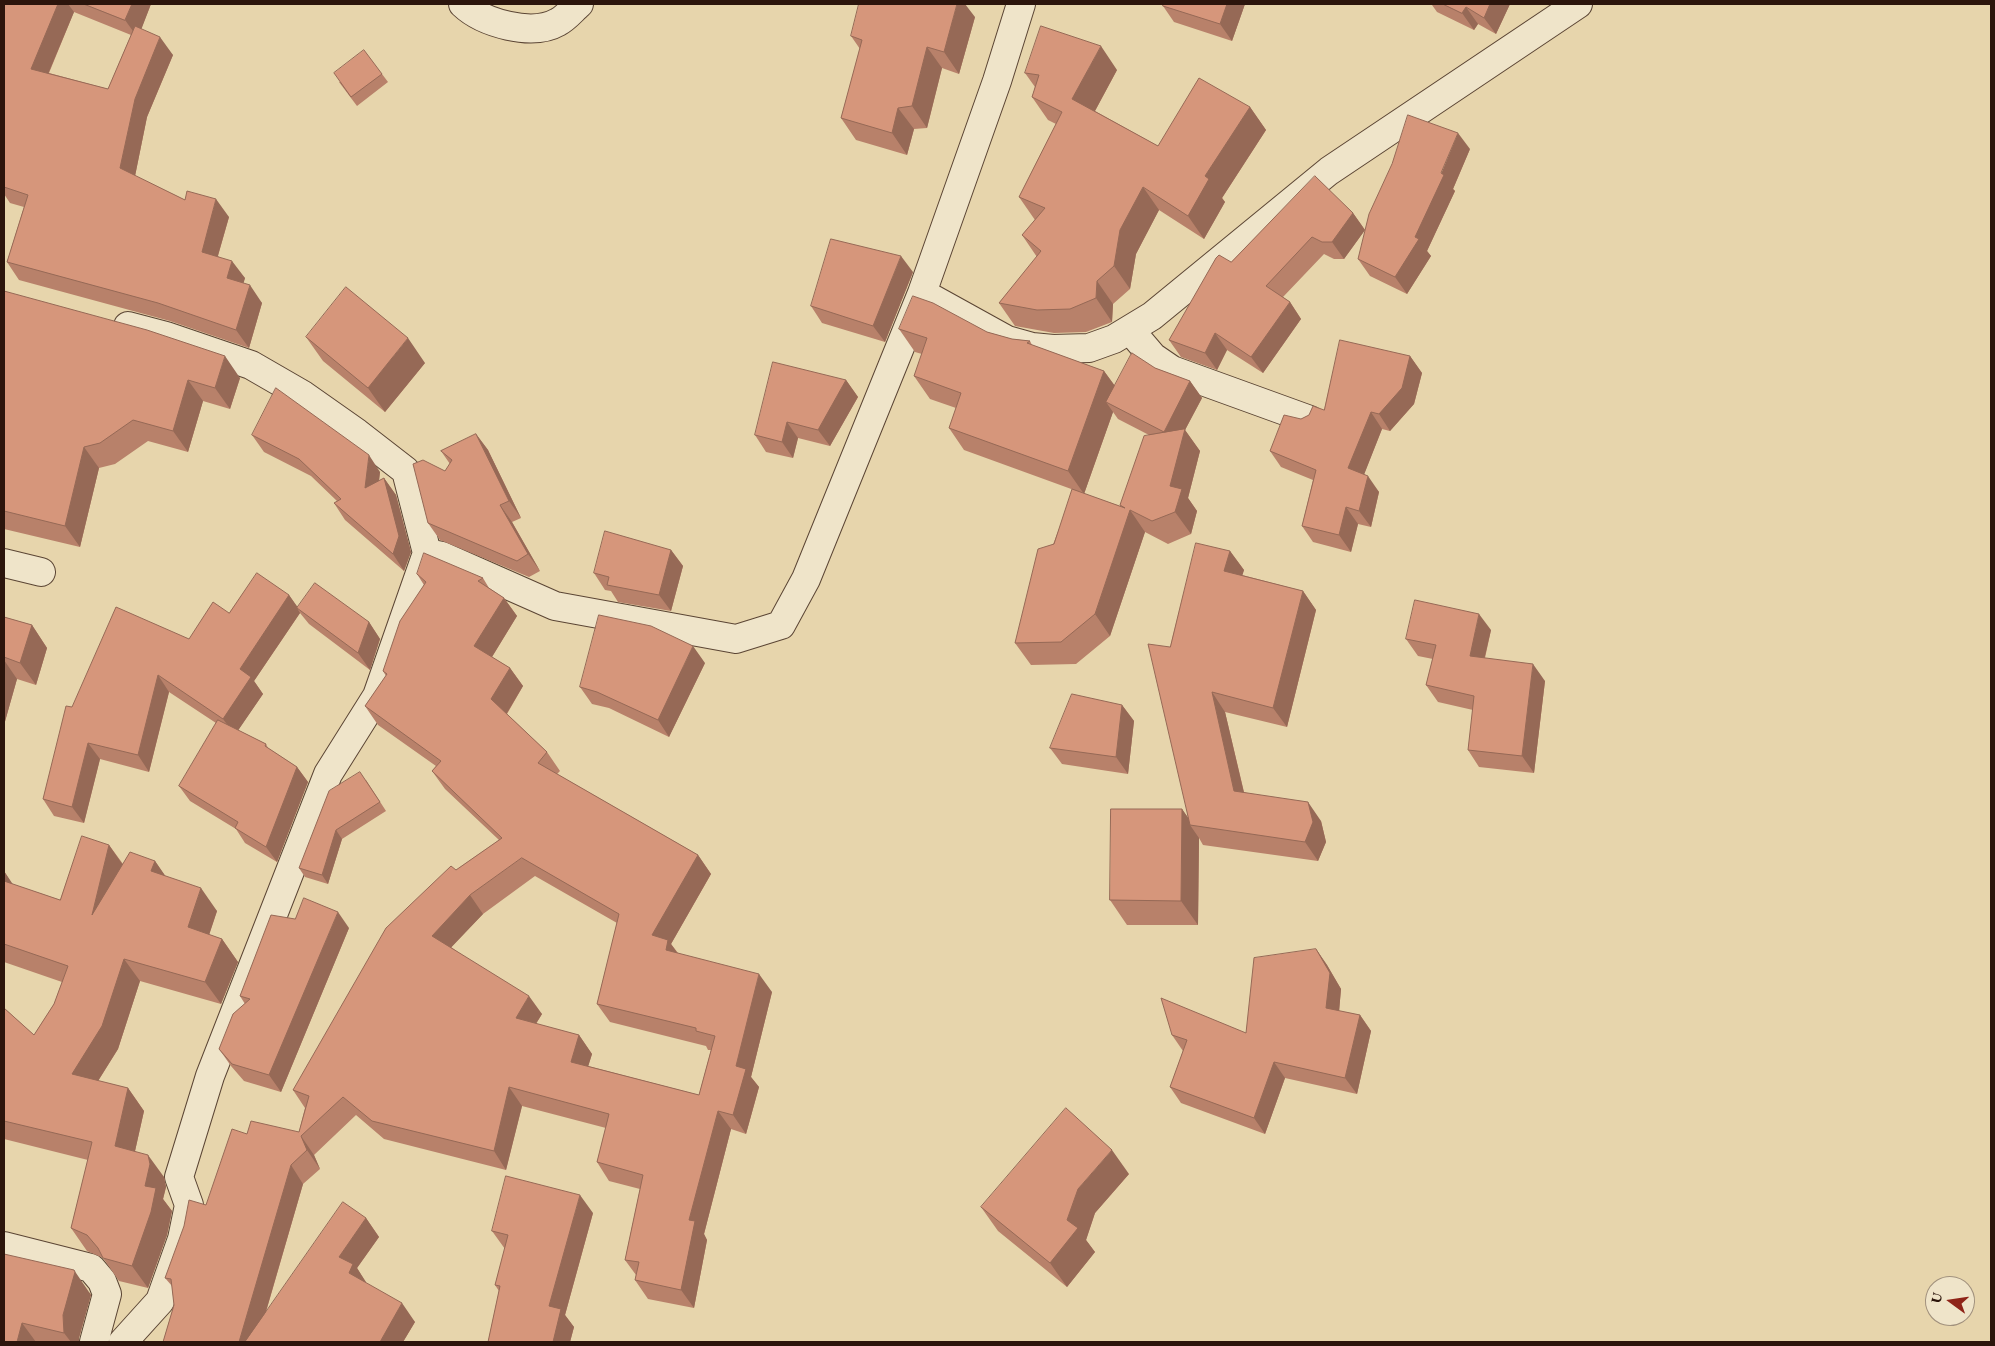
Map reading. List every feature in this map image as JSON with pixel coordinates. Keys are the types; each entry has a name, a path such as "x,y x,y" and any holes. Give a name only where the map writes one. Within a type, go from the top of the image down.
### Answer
{"street":[{"path":"462,4 469,10 497,24 530,29 558,22 579,4"},
{"path":"427,553 442,556 555,606 736,639 781,625 806,579 922,293 997,81 1021,4"},
{"path":"922,293 1007,340 1053,349 1090,348 1130,330 1152,316 1329,171 1578,4"},
{"path":"100,318 166,336 251,366 303,395 349,428 406,471 427,553 377,696 328,774 210,1076 179,1177 189,1206 182,1239 160,1301 123,1342"},
{"path":"1130,330 1153,357 1172,370 1310,420"},
{"path":"4,564 42,572"},
{"path":"4,1246 91,1268 102,1281 107,1294 94,1342"}],"building":[{"path":"4,4 58,4 31,69 108,89 135,26 160,37 135,99 120,168 185,200 187,191 216,199 202,252 232,261 227,278 250,285 236,330 158,303 7,262 28,195 4,187"},
{"path":"84,4 132,4 125,20"},
{"path":"859,4 957,4 944,52 927,47 912,106 898,108 892,133 841,118 862,40 851,36"},
{"path":"1163,4 1227,4 1220,24 1163,6"},
{"path":"1443,4 1490,4 1484,18 1466,7 1462,13"},
{"path":"1041,26 1101,46 1072,99 1158,146 1199,78 1250,107 1205,176 1209,179 1188,216 1143,187 1120,230 1114,266 1097,281 1096,298 1070,309 1037,310 999,303 1041,251 1022,235 1045,208 1019,197 1062,112 1032,97 1039,75 1025,73"},
{"path":"364,50 382,74 351,97 334,73"},
{"path":"1408,115 1458,133 1441,173 1444,175 1415,237 1419,239 1395,277 1358,259 1369,214 1392,164"},
{"path":"1315,176 1353,213 1332,242 1322,242 1312,237 1266,286 1290,302 1251,357 1215,333 1205,353 1169,340 1216,258 1219,255 1231,262"},
{"path":"831,239 901,256 873,326 811,306"},
{"path":"346,287 408,338 368,388 306,337"},
{"path":"4,291 147,330 225,356 215,388 188,380 173,431 133,420 100,443 84,447 65,526 4,511"},
{"path":"913,296 933,303 987,332 1012,339 1030,341 1027,343 1104,371 1068,471 949,428 961,393 914,376 927,338 899,329"},
{"path":"1340,340 1410,356 1402,388 1379,414 1371,412 1348,468 1368,476 1359,511 1346,507 1339,535 1302,526 1316,470 1270,451 1284,415 1301,419 1309,415 1313,406 1324,410"},
{"path":"1132,353 1155,368 1190,381 1164,432 1106,402"},
{"path":"773,362 846,380 818,430 787,422 782,442 755,435"},
{"path":"276,388 369,455 365,488 384,478 399,536 393,554 334,503 341,499 299,459 252,435"},
{"path":"1185,429 1170,486 1182,489 1175,512 1152,521 1130,510 1095,614 1061,642 1015,643 1038,549 1054,544 1072,489 1125,508 1120,505 1144,436"},
{"path":"476,434 509,501 500,505 528,554 517,561 428,523 413,464 423,460 445,471 452,460 441,451"},
{"path":"605,531 671,550 659,595 607,585 609,577 594,573"},
{"path":"1196,543 1230,551 1224,571 1303,591 1273,708 1212,692 1234,791 1308,802 1313,822 1305,842 1190,825 1148,644 1170,647"},
{"path":"424,553 483,578 478,581 504,598 474,646 510,668 491,699 547,752 538,763 698,855 652,935 668,940 666,950 759,974 736,1066 746,1069 733,1115 718,1111 689,1220 695,1221 681,1290 635,1280 639,1262 625,1260 643,1175 597,1162 609,1114 509,1087 494,1151 372,1121 343,1097 301,1136 307,1150 291,1165 239,1342 163,1342 174,1305 171,1279 165,1278 184,1226 189,1200 206,1205 232,1129 247,1134 251,1121 299,1132 309,1096 293,1090 386,928 451,866 456,870 502,838 432,771 441,761 365,706 387,674 383,671 400,621 426,582 417,574","holes":["522,858 619,914 597,1004 696,1028 696,1031 715,1036 699,1095 571,1062 579,1035 516,1018 529,996 432,936 470,895"]},
{"path":"257,573 289,595 240,669 251,677 223,719 158,675 138,755 88,743 72,807 43,799 66,706 72,707 116,607 189,639 213,602 229,613"},
{"path":"315,583 369,622 358,653 297,608"},
{"path":"1415,600 1479,614 1470,656 1533,664 1522,756 1468,750 1474,696 1426,685 1436,645 1406,639"},
{"path":"599,615 651,626 693,646 658,720 597,692 580,687"},
{"path":"4,617 32,625 20,663 4,657"},
{"path":"1072,694 1122,705 1116,757 1050,748"},
{"path":"218,720 266,744 265,746 297,767 266,847 235,828 238,822 179,786"},
{"path":"360,772 380,802 336,830 322,875 299,868 329,791"},
{"path":"1111,809 1182,809 1181,901 1110,900"},
{"path":"82,836 109,845 92,915 130,852 155,861 151,871 201,888 188,927 222,939 205,982 124,959 102,1026 72,1074 128,1088 115,1146 148,1155 150,1164 145,1186 156,1188 151,1212 132,1266 103,1258 98,1248 87,1235 71,1228 92,1142 4,1121 4,1008 34,1035 54,1004 68,966 4,944 4,881 60,900"},
{"path":"304,898 338,912 269,1075 232,1064 219,1049 233,1014 250,999 240,996 271,915 295,919"},
{"path":"1316,949 1330,973 1326,1008 1360,1015 1345,1078 1274,1062 1254,1118 1170,1087 1187,1040 1172,1035 1161,998 1246,1033 1254,958"},
{"path":"1066,1108 1112,1150 1078,1189 1067,1220 1078,1228 1050,1263 981,1207"},
{"path":"506,1176 580,1195 549,1306 561,1309 553,1342 488,1342 500,1286 495,1285 508,1235 492,1231"},
{"path":"343,1202 366,1218 339,1257 353,1264 349,1273 402,1303 380,1342 245,1342"},
{"path":"4,1254 74,1270 63,1315 64,1333 22,1323 17,1342 4,1342"}]}
